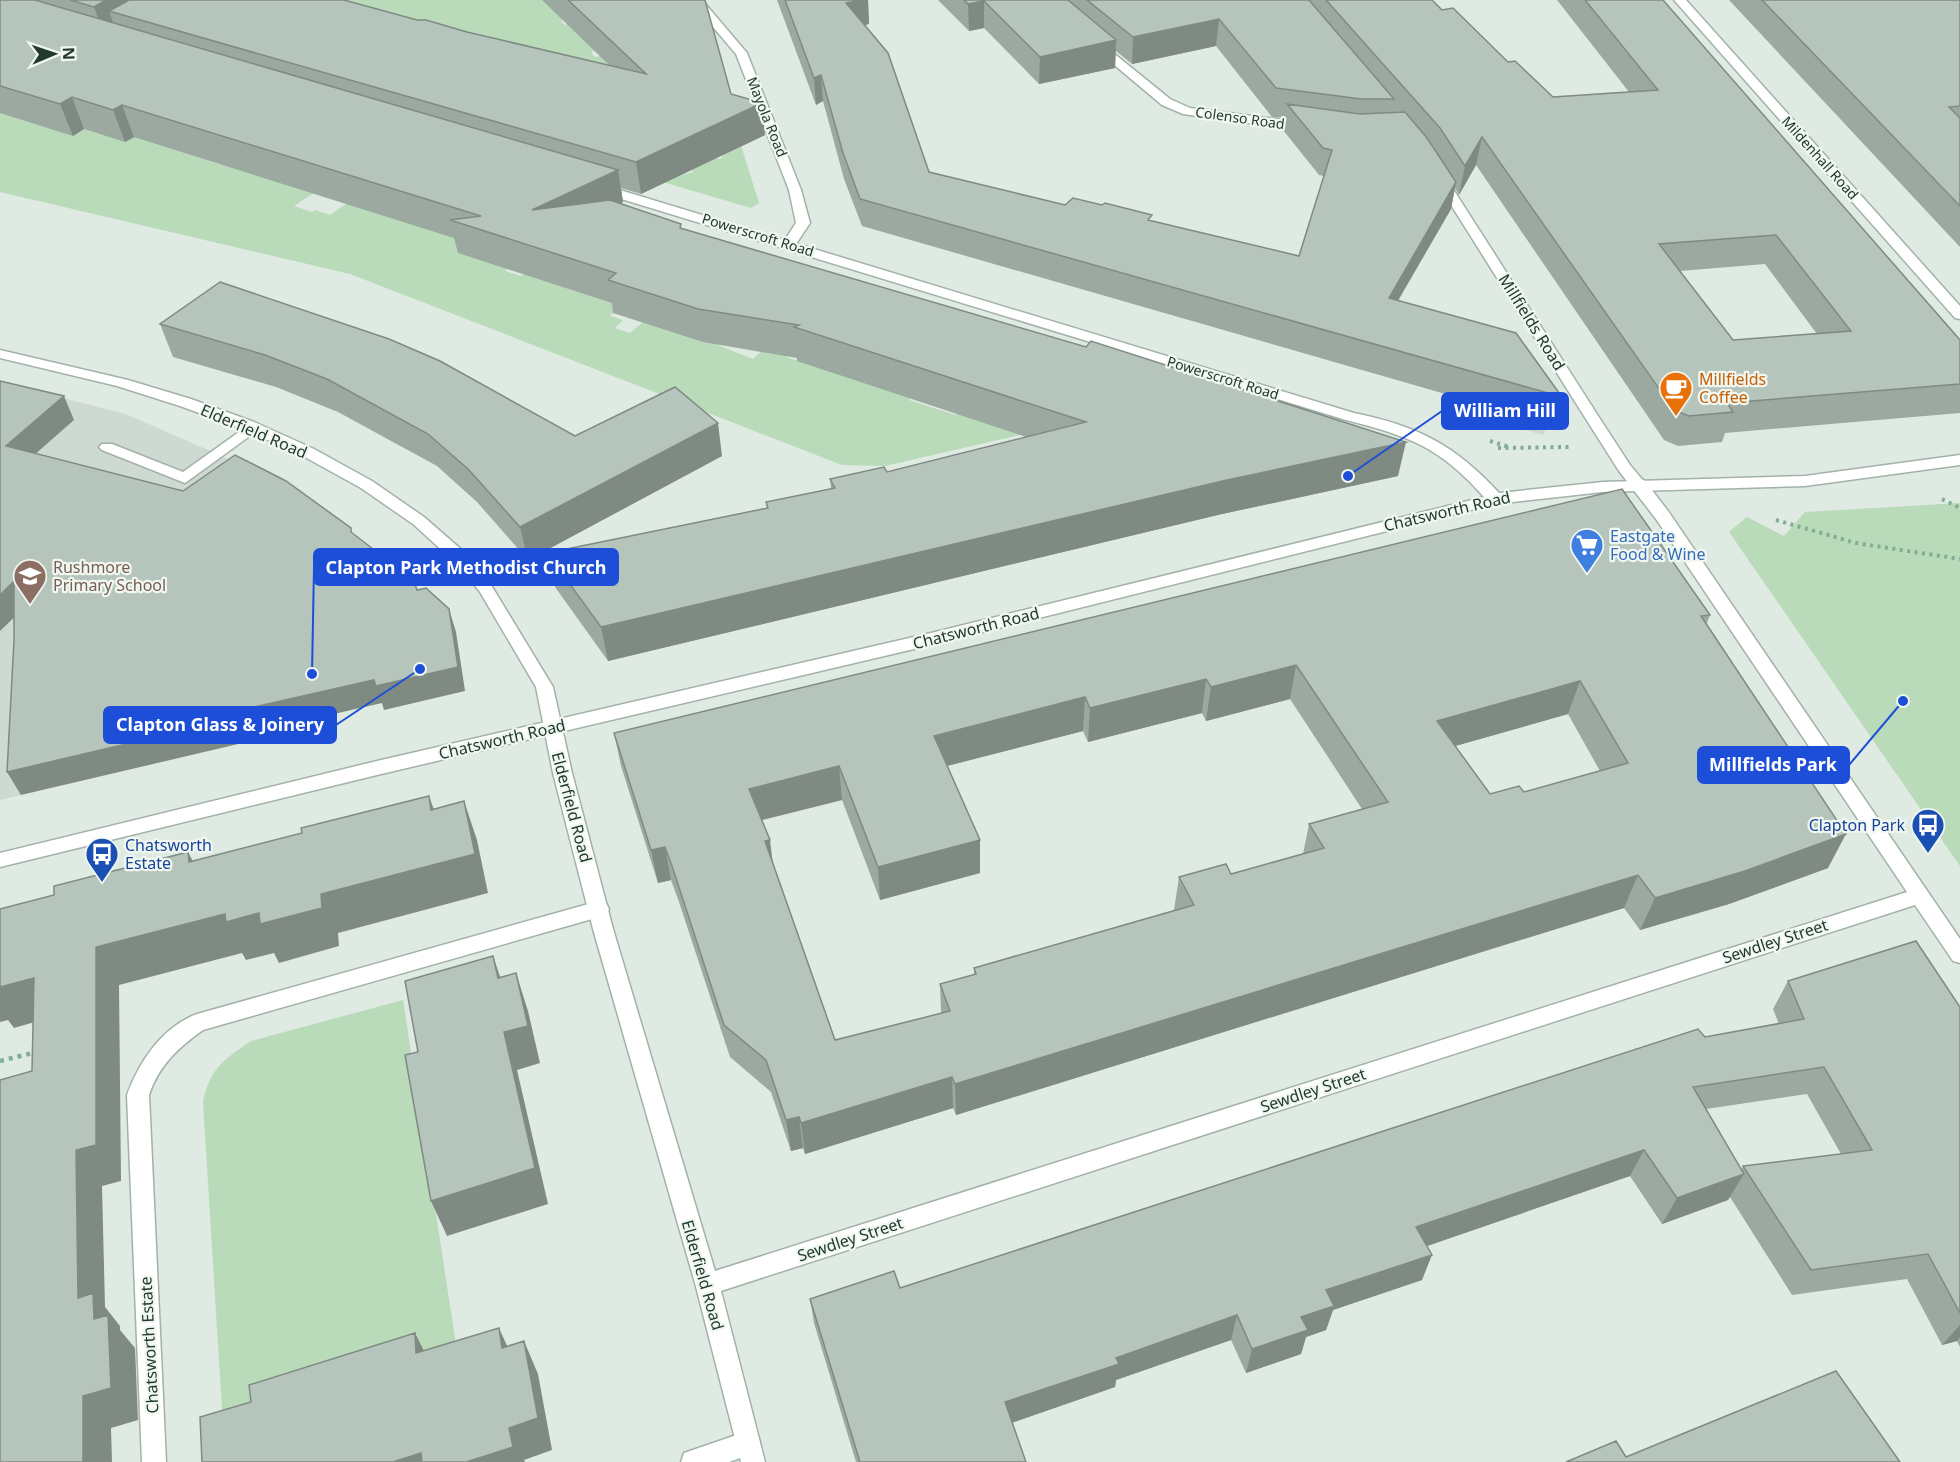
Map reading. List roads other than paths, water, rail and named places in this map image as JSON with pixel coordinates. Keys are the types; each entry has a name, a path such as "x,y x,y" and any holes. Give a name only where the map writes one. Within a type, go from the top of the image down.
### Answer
{"street":[{"name":"Mayola Road","path":"696,0 741,53 795,190 803,223 789,244"},
{"name":"Mildenhall Road","path":"1680,0 1960,315"},
{"name":"Colenso Road","path":"1087,37 1166,102 1187,111 1322,129"},
{"name":"Millfields Road","path":"1434,168 1611,446 1662,515 1960,955"},
{"name":"Powerscroft Road","path":"587,184 1351,417 1408,431 1449,452 1495,499"},
{"name":"Elderfield Road","path":"0,354 59,366 127,385 253,428 366,483 408,513 465,562 492,596 514,638 541,680 599,909 707,1285 750,1453"},
{"path":"106,447 185,478 253,428"},
{"name":"Chatsworth Road","path":"0,860 931,639 1495,499 1572,487 1785,482 1899,470 1960,460"},
{"name":"Sewdley Street","path":"707,1285 1918,896"},
{"name":"Chatsworth Estate","path":"154,1462 138,1095 146,1070 169,1043 197,1023 599,909"},
{"path":"693,1462 750,1453"}],"place":[{"name":"Millfields Coffee","path":"1676,417"},
{"name":"William Hill","path":"1348,476"},
{"name":"Eastgate Food & Wine","path":"1587,574"},
{"name":"Rushmore Primary School","path":"30,605"},
{"name":"Clapton Glass & Joinery","path":"420,669"},
{"name":"Clapton Park Methodist Church","path":"312,674"},
{"name":"Millfields Park","path":"1903,701"},
{"name":"Clapton Park","path":"1928,854"},
{"name":"Chatsworth Estate","path":"102,883"}]}
